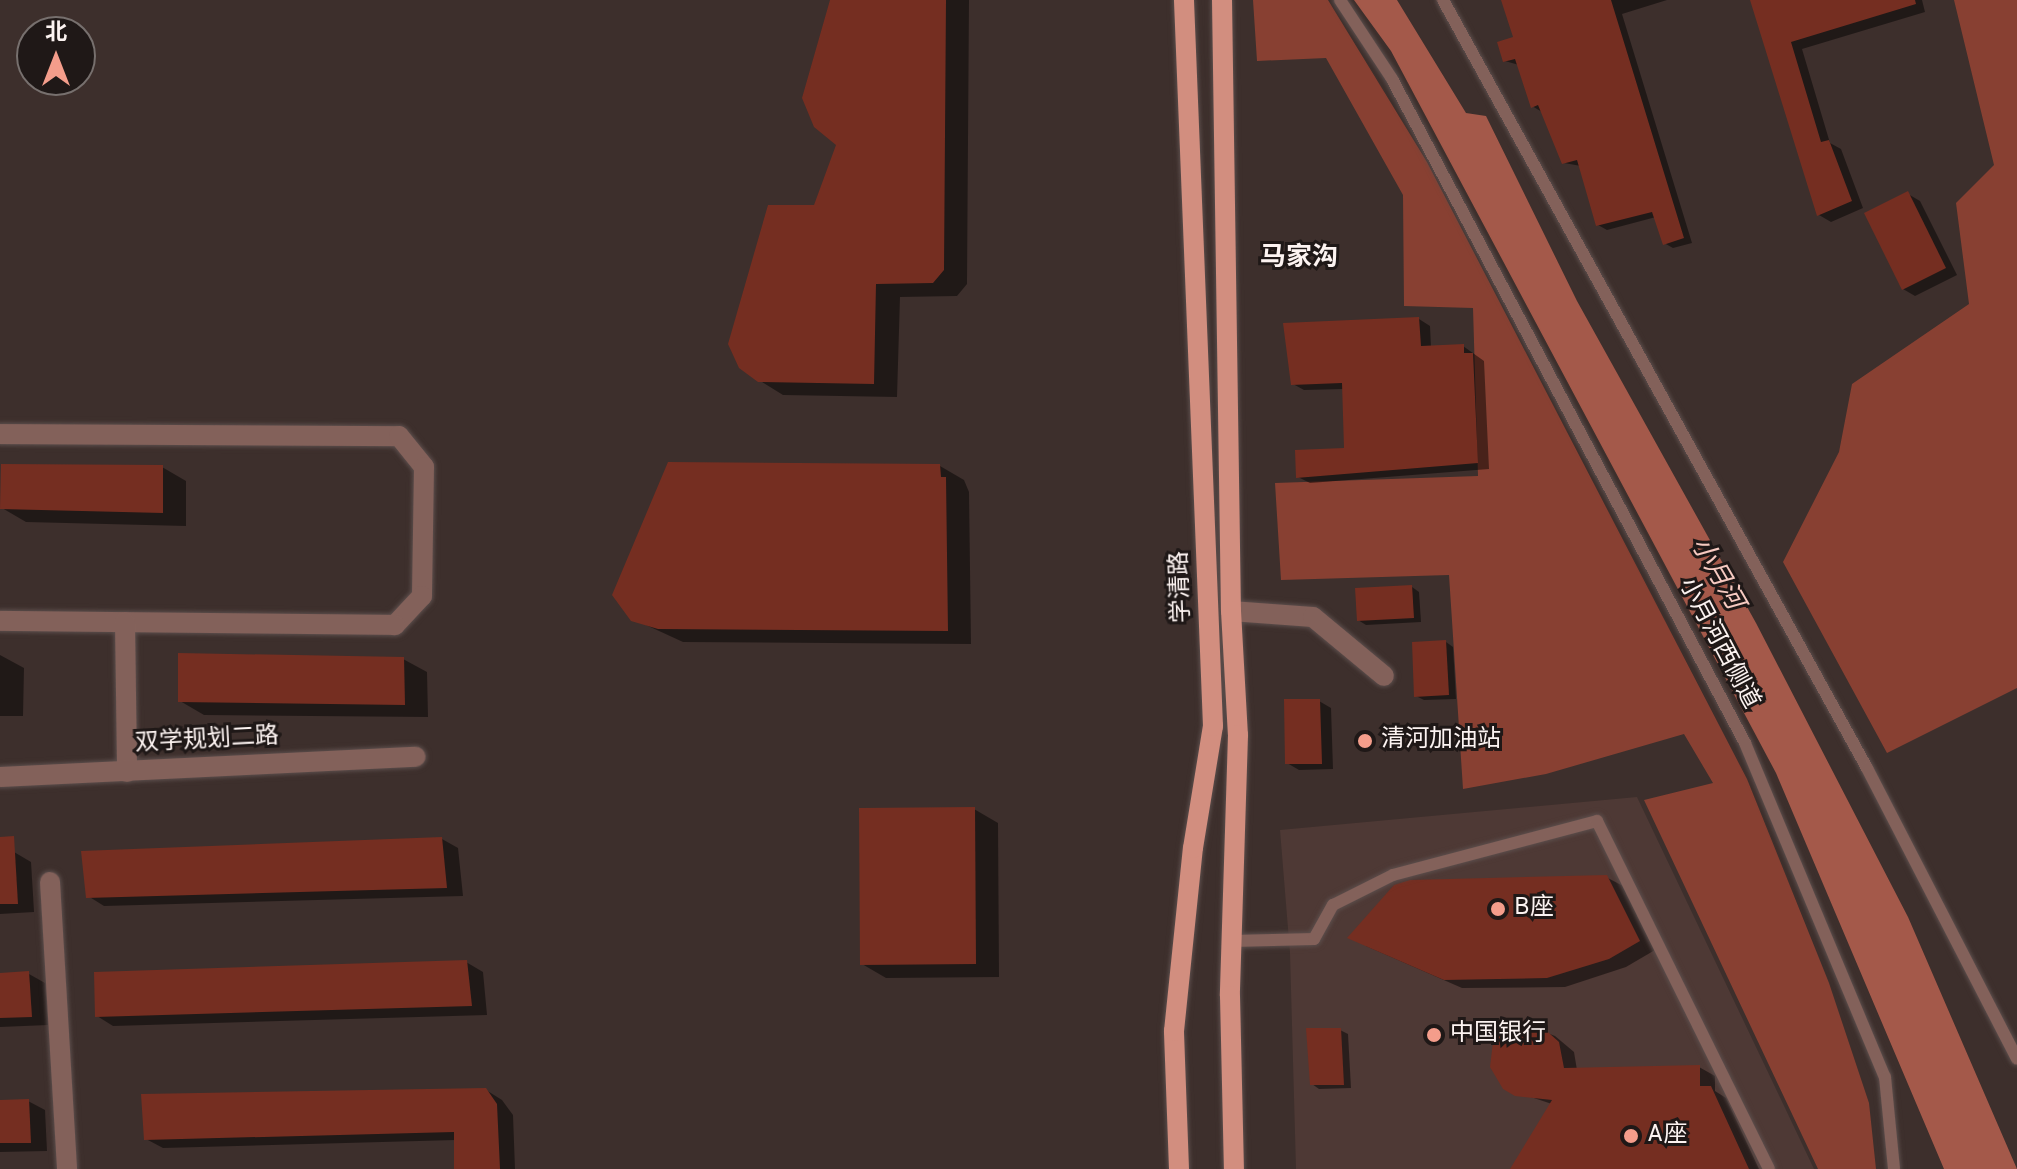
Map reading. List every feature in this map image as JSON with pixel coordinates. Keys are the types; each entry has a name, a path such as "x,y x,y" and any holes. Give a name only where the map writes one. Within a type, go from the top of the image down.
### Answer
{"main road":[{"name":"学清路","path":"1179,1169 1174,1031 1193,848 1213,726 1184,0"},
{"name":"学清路","path":"1222,0 1231,611 1238,735 1232,941 1234,1169"}],"street":[{"path":"0,434 399,436 424,467 422,596 395,625 0,621"},
{"path":"1231,611 1313,617 1384,676"},
{"path":"125,622 127,772"},
{"name":"双学规划二路","path":"0,777 416,757"},
{"path":"50,882 67,1169"}],"lane":[{"name":"小月河西侧道","path":"1340,0 1392,79 1745,743 1885,1077 1894,1169"},
{"path":"1443,0 1867,768 2017,1059"},
{"path":"1232,941 1314,939 1333,905 1393,875 1597,821 1769,1169"}],"shaded area":[{"path":"1253,0 1328,0 1427,162 1747,779 1829,983 1869,1103 1876,1169 1818,1169 1644,800 1713,783 1684,734 1546,774 1463,789 1449,575 1281,580 1275,483 1478,476 1473,308 1404,306 1403,195 1326,58 1257,61"},
{"path":"1954,0 2017,0 2017,688 1887,753 1783,562 1839,452 1852,384 1969,304 1956,203 1994,165"},
{"path":"1637,797 1814,1169 1296,1169 1290,953 1280,830"}],"water":[{"name":"小月河","path":"1354,0 1397,0 1466,113 1486,116 1577,301 1756,623 1908,917 2017,1169 1944,1169 1776,773 1391,51"}],"building":[{"path":"830,0 946,0 944,270 933,283 876,284 874,384 758,382 739,368 728,344 768,205 814,205 836,145 814,127 802,98"},
{"path":"1501,0 1611,0 1684,238 1663,245 1652,212 1596,226 1577,160 1562,164 1538,105 1531,108 1515,59 1503,62 1497,42 1513,37"},
{"path":"1750,0 1915,0 1916,4 1791,42 1821,142 1829,140 1852,201 1817,216"},
{"path":"1908,191 1946,268 1902,290 1864,213"},
{"path":"1419,317 1421,346 1464,344 1464,353 1473,353 1478,463 1296,478 1295,450 1344,448 1342,383 1291,385 1283,323"},
{"path":"668,462 940,464 941,477 946,477 948,631 658,629 631,621 612,595"},
{"path":"1,464 163,465 163,513 0,509"},
{"path":"1412,585 1414,618 1357,621 1355,588"},
{"path":"1446,640 1449,695 1414,697 1412,642"},
{"path":"178,653 404,657 405,705 178,702"},
{"path":"1284,699 1320,699 1322,764 1285,764"},
{"path":"975,807 976,964 860,965 859,808"},
{"path":"14,836 18,904 0,904 0,837"},
{"path":"442,837 447,888 86,898 81,851"},
{"name":"B座","path":"1607,875 1640,941 1609,959 1547,978 1444,980 1347,938 1394,885 1410,880"},
{"path":"467,960 472,1006 95,1017 94,972"},
{"path":"29,971 32,1017 0,1018 0,973"},
{"name":"A座","path":"1527,1023 1540,1025 1559,1042 1564,1068 1700,1065 1700,1086 1711,1086 1749,1169 1510,1169 1552,1100 1515,1096 1503,1089 1490,1067 1493,1042 1501,1032"},
{"path":"1306,1028 1341,1028 1344,1085 1310,1085"},
{"path":"486,1088 497,1104 500,1169 454,1169 454,1132 144,1140 141,1094"},
{"path":"29,1099 31,1143 0,1143 0,1100"}],"place":[{"name":"清河加油站","path":"1365,741"},
{"name":"B座","path":"1498,909"},
{"name":"中国银行","path":"1434,1035"},
{"name":"A座","path":"1631,1136"}],"district":[{"name":"马家沟","path":"1299,259"}]}
